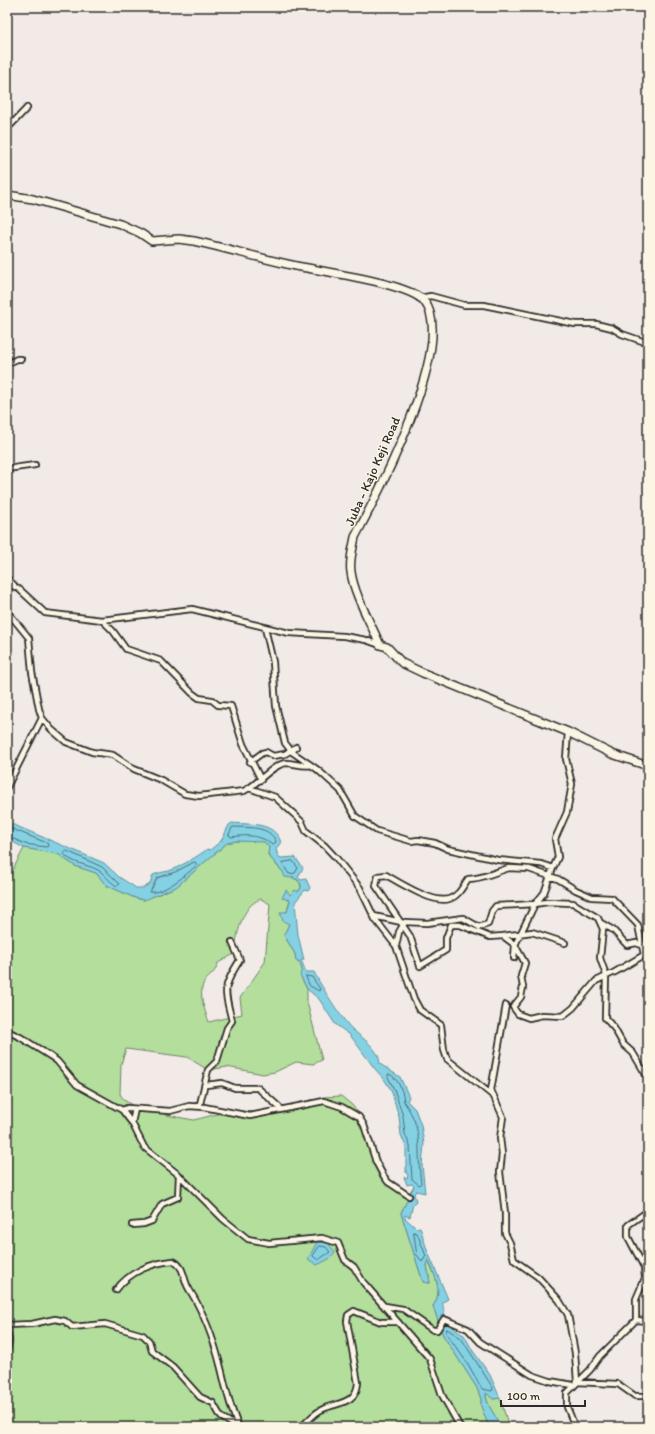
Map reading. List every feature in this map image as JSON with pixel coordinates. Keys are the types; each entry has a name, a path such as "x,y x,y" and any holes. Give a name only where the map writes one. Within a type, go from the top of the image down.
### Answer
{"main road":[{"name":"Juba - Kajo Keji Road","path":"7,195 34,199 120,224 140,233 152,241 179,239 194,241 289,264 388,285 408,291 423,300 429,309 432,321 433,340 429,361 404,437 355,537 351,555 351,572 357,591 380,645"},
{"path":"380,645 386,648 402,662 423,673 568,732 612,754 648,766"}],"street":[{"path":"7,129 27,108"},
{"path":"419,298 431,296 464,305 484,305 575,324 596,324 612,328 622,334 648,343"},
{"path":"7,364 17,359 21,359"},
{"path":"7,469 35,465"},
{"path":"7,578 45,613 102,620 192,610 289,633 344,636 380,645"},
{"path":"7,583 19,589"},
{"path":"7,611 29,638 32,672 42,718 51,729 66,742 92,752 113,755 129,766 161,780 184,794 199,796 244,791 261,780 275,766 284,763 306,766 311,765"},
{"path":"102,620 113,631 126,649 161,661 192,693 199,698 212,700 218,705 231,706 238,731 250,762 261,780"},
{"path":"265,628 273,662 276,706 285,743 292,752 318,770 340,790 355,816 377,831 411,841 435,843 448,849 498,860 541,864 553,868"},
{"path":"7,787 42,718"},
{"path":"514,958 515,945 535,904 544,893 558,857 555,839 567,812 572,784 566,758 568,732"},
{"path":"250,762 262,753 266,752 273,756 285,754 296,747 292,752"},
{"path":"249,788 275,798 296,816 302,822 306,831 325,846 360,888 374,916 396,946 414,999 420,1010 428,1018 441,1025 444,1050 447,1059 492,1095"},
{"path":"503,936 515,945 526,963 521,976 523,987 521,997 513,1007 518,1014 529,1018 542,1015 563,1016 573,1008 596,980 615,972 644,955 638,925 612,898 592,897 576,890 558,879 529,869 509,868 492,873 480,879 468,879 461,891 450,899 437,900 386,875 378,876 376,886 410,936 420,966 446,950 446,938 451,925 460,926 490,936 503,936 532,932 565,943"},
{"path":"374,916 405,922 432,923 463,918 479,926 488,924 492,911 496,906 547,902 573,902 598,918 601,923 603,929 600,958 606,975 607,991 605,1018 614,1028 622,1044 633,1053 648,1077"},
{"path":"396,946 399,932 405,922"},
{"path":"601,923 613,930 627,945 636,944 648,946"},
{"path":"195,1107 200,1104 206,1085 208,1070 218,1061 227,1028 232,1021 225,989 226,982 240,960 232,942"},
{"path":"506,1006 491,1090 503,1118 500,1138 502,1154 500,1172 505,1213 505,1233 510,1243 514,1260 538,1277 559,1300 568,1315 576,1353 575,1384"},
{"path":"7,1031 20,1037 54,1059 77,1085 122,1110 132,1123 144,1147 179,1175 223,1220 248,1239 269,1243 322,1238 335,1241 341,1247 345,1260 354,1267 362,1282 385,1306 430,1359 442,1396 460,1427"},
{"path":"206,1085 222,1083 235,1088 258,1088 279,1107"},
{"path":"122,1110 135,1109 170,1111 195,1107 250,1116 287,1107 297,1108 318,1101 324,1101 342,1107 361,1120 376,1162 385,1179 409,1196"},
{"path":"132,1123 135,1109"},
{"path":"132,1225 144,1224 152,1221 162,1204 178,1197 179,1175"},
{"path":"575,1427 568,1414 566,1395 636,1320 636,1299 645,1278 644,1267 628,1237 628,1225 648,1211"},
{"path":"116,1290 130,1274 143,1269 166,1262 173,1262 180,1266 189,1289 203,1311 209,1327 238,1427"},
{"path":"641,1285 648,1285"},
{"path":"385,1306 403,1309 433,1330 437,1330 444,1319 471,1330 480,1342 532,1375 550,1381 575,1384 618,1384 635,1396 648,1396"},
{"path":"301,1427 322,1409 348,1401 356,1393 358,1383 347,1321 348,1315 354,1311 381,1322 398,1322"},
{"path":"7,1325 32,1324 55,1319 65,1321 72,1327 105,1324 143,1335 149,1341 152,1351 173,1366 200,1397 213,1403 221,1417 238,1427"},
{"path":"636,1320 648,1321"},
{"path":"7,1328 9,1341 7,1351"}],"green space":[{"path":"258,840 264,842 269,847 268,855 277,866 283,872 297,880 301,885 299,890 286,900 290,899 287,912 285,912 285,921 289,924 284,935 295,954 296,961 299,961 302,969 302,979 307,989 307,1002 322,1060 313,1064 296,1062 275,1072 263,1074 227,1067 208,1070 187,1057 126,1049 121,1064 120,1094 124,1100 135,1107 194,1120 221,1113 264,1111 310,1103 323,1097 341,1096 352,1105 366,1123 377,1157 390,1182 408,1195 414,1186 401,1213 423,1282 430,1283 427,1258 435,1276 438,1294 433,1306 443,1335 477,1388 481,1399 481,1406 489,1427 7,1427 7,881 24,848 58,854 75,866 96,873 106,885 135,898 144,900 176,887 227,843","holes":["261,899 270,904 265,962 240,998 242,1014 209,1022 202,996 205,981 215,971 218,963 234,954 244,914 254,902"]},
{"path":"486,1392 493,1399 500,1398 509,1427 501,1427 487,1401"}],"water":[{"path":"7,822 104,863 119,877 136,888 143,888 150,884 153,875 169,871 194,858 207,849 210,850 221,841 229,825 232,823 253,824 267,827 277,835 281,842 276,849 278,856 281,858 295,857 303,868 298,877 301,880 306,879 310,888 308,891 305,890 295,902 298,935 304,960 301,960 306,972 314,972 347,1024 374,1049 379,1058 380,1064 400,1077 409,1097 407,1101 415,1109 421,1125 424,1144 422,1165 425,1193 416,1191 414,1194 416,1201 413,1204 410,1217 405,1215 405,1218 416,1228 420,1227 427,1250 448,1299 443,1302 446,1317 456,1330 464,1335 490,1375 500,1398 493,1399 486,1393 486,1397 501,1427 489,1427 481,1406 481,1399 477,1388 443,1335 433,1306 438,1294 437,1282 428,1259 427,1266 430,1283 423,1282 401,1213 414,1186 412,1184 407,1185 404,1177 407,1178 408,1175 406,1173 406,1147 401,1135 399,1117 391,1090 350,1035 335,1024 319,999 307,989 300,975 302,969 299,961 296,961 295,954 284,935 289,924 283,921 280,912 287,912 290,900 282,898 286,890 290,895 295,890 298,892 301,888 301,884 297,879 294,879 293,876 292,878 285,877 283,872 268,855 269,847 264,842 236,841 227,843 176,887 144,900 135,898 106,885 96,873 75,866 58,854 24,848 7,839"},
{"path":"317,1242 328,1243 335,1252 329,1259 317,1265 308,1259"}]}
